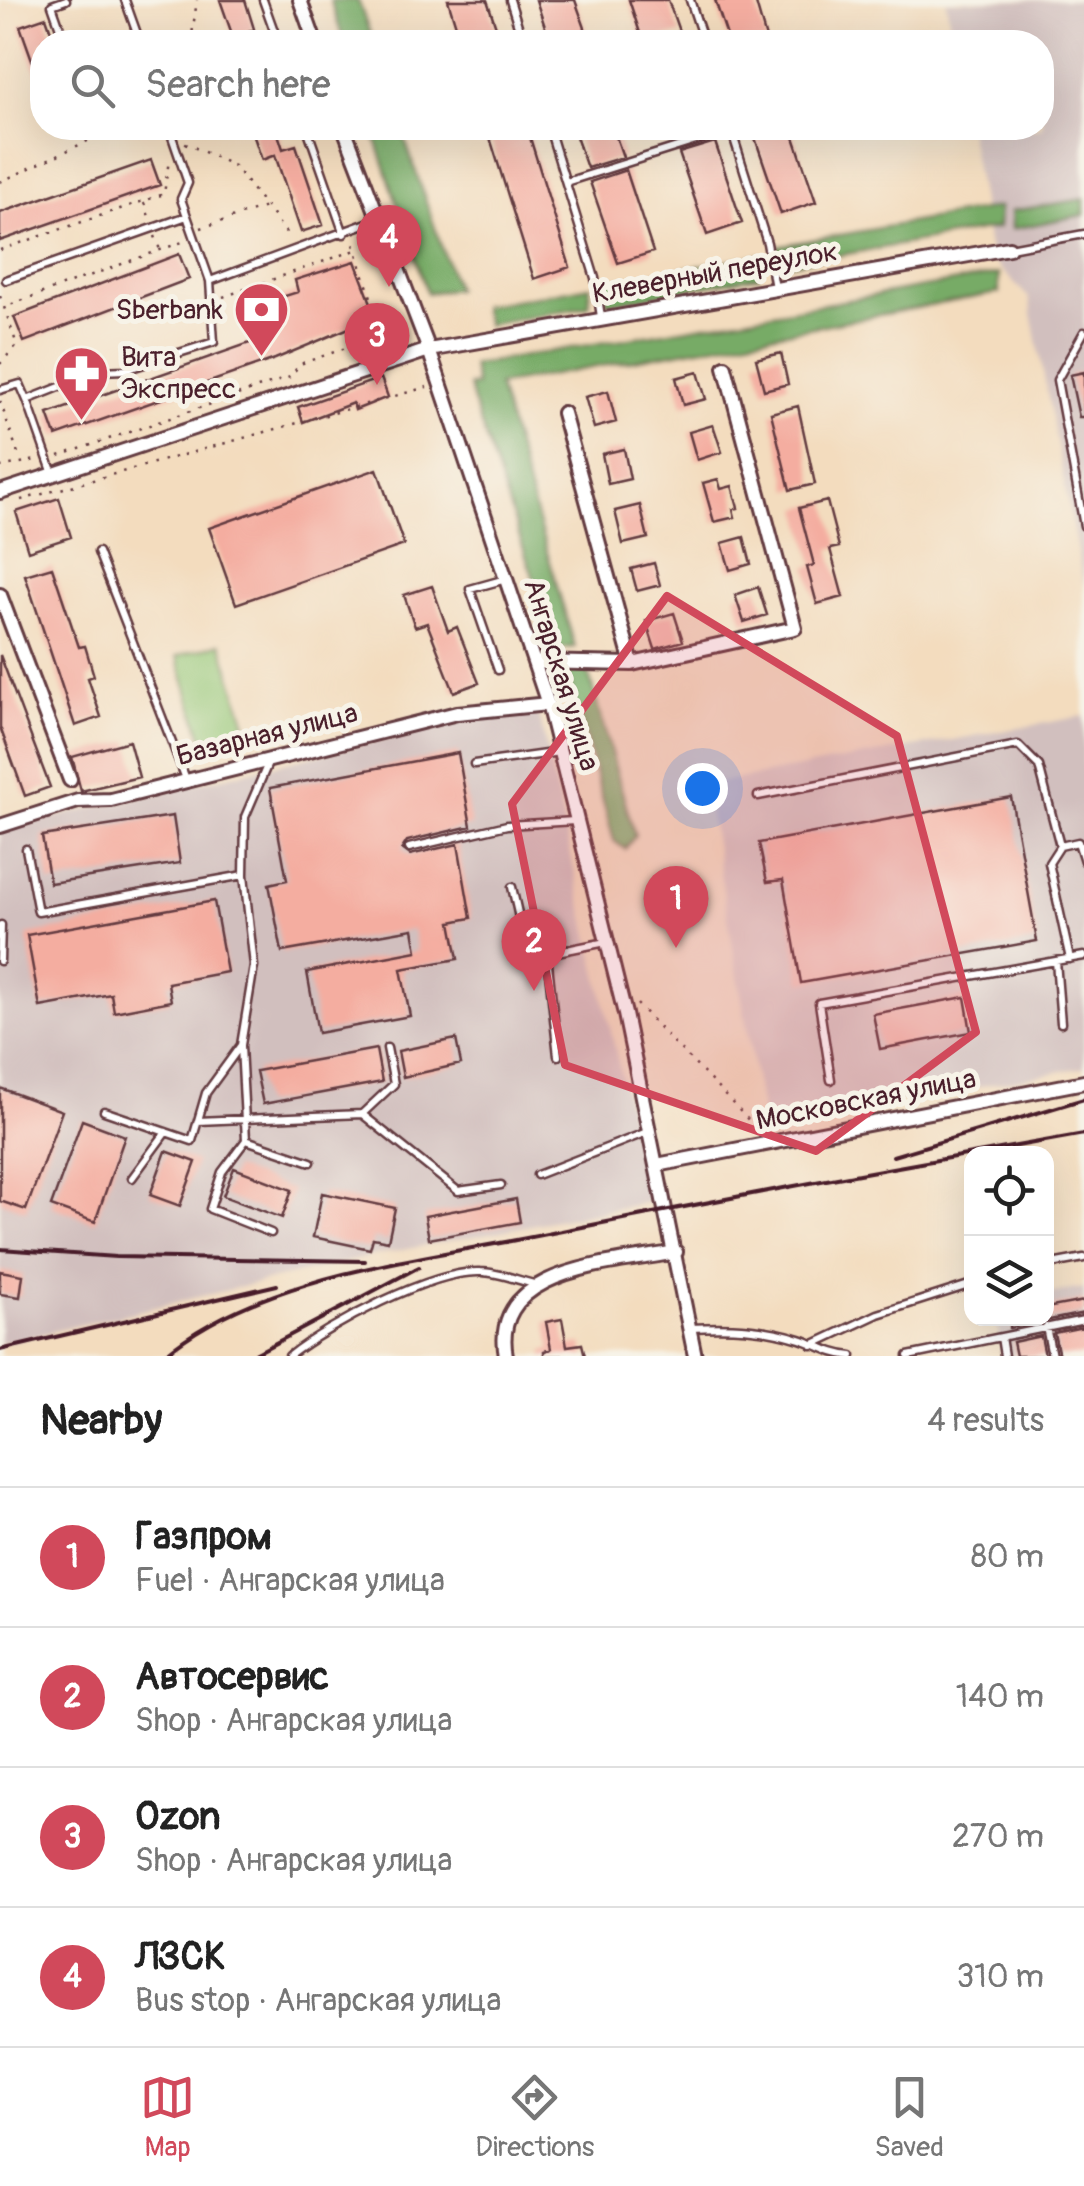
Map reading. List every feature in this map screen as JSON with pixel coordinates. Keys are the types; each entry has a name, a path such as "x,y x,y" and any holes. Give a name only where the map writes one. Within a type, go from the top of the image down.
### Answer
{"street":[{"path":"300,0 311,30"},
{"name":"Ангарская улица","path":"349,140 429,350 548,704 608,942 695,1356"},
{"name":"Клеверный переулок","path":"0,492 429,350 1009,248"},
{"path":"534,662 632,664 795,628 724,367"},
{"path":"563,412 632,664"},
{"path":"0,594 70,780"},
{"name":"Базарная улица","path":"0,826 78,801 112,800 457,713 548,704"},
{"name":"Московская улица","path":"657,1165 1084,1082"},
{"path":"506,1356 504,1344 514,1305 534,1284 676,1252"}],"lane":[{"path":"60,30 52,5 66,0"},
{"path":"125,0 136,30"},
{"path":"263,0 274,30"},
{"path":"510,0 519,30"},
{"path":"690,0 699,30"},
{"path":"26,400 100,371 125,370 214,342 210,281 181,200 188,183 173,140"},
{"path":"312,140 347,233"},
{"path":"553,140 595,278 601,318"},
{"path":"566,182 697,140"},
{"path":"734,140 767,243 775,288"},
{"path":"6,280 187,216"},
{"path":"210,281 379,218"},
{"path":"1009,248 1084,234"},
{"path":"1084,332 1058,380 1084,526"},
{"path":"0,390 20,384 53,474"},
{"path":"98,552 186,782"},
{"path":"498,670 470,589 506,579"},
{"path":"758,796 1018,745 1039,766 1060,846"},
{"path":"474,764 560,752"},
{"path":"270,760 245,817 244,875 254,966 240,1045 246,1140 222,1172 210,1208 271,1232"},
{"path":"409,848 507,826 578,821"},
{"path":"1070,959 1049,863 1060,846 1078,842 1084,861"},
{"path":"26,849 38,912 244,875"},
{"path":"512,888 522,931 547,954 558,1056"},
{"path":"0,924 0,961"},
{"path":"547,954 608,942"},
{"path":"831,1080 818,1004 1084,956"},
{"path":"1056,962 1061,1023"},
{"path":"104,1111 192,1141 206,1093 240,1045"},
{"path":"362,1114 394,1084 387,1048"},
{"path":"198,1122 362,1114 458,1191 501,1185"},
{"path":"537,1175 650,1131"},
{"path":"132,1178 166,1132"},
{"path":"246,1140 311,1162"},
{"path":"1054,1264 1084,1258"},
{"path":"289,1356 328,1332 440,1278 481,1272 534,1284"},
{"path":"812,1345 878,1314 964,1287"},
{"path":"908,1356 1084,1320"},
{"path":"690,1328 744,1326 812,1345 824,1353 852,1356"},
{"path":"1046,1327 1052,1356"},
{"path":"1000,1336 1004,1356"}],"path":[{"path":"193,30 197,0"},
{"path":"0,182 87,140"},
{"path":"0,250 164,194 169,140"},
{"path":"185,140 234,166 294,242"},
{"path":"4,307 266,207"},
{"path":"0,468 21,460 48,460 290,378 300,364 383,334 347,233"},
{"path":"212,301 356,250"},
{"path":"0,296 17,346 0,364"},
{"path":"19,500 439,384"},
{"path":"0,401 21,460"},
{"path":"636,1002 760,1133"}],"highlighted area":[{"path":"667,596 897,736 976,1032 816,1151 565,1065 512,804"}],"shaded area":[{"path":"1084,0 1084,588 1029,298 991,259 970,140 1054,140 1054,30 951,30 946,1"},
{"path":"534,712 540,720 650,1202 372,1256 0,1344 0,830 486,715"},
{"path":"1084,716 1084,1067 764,1127 705,785"},
{"path":"1084,1288 1084,1356 1003,1356 997,1326 1054,1326 1054,1293"}],"green space":[{"path":"330,0 358,0 369,30 340,30"},
{"path":"376,140 405,140 456,289 427,293"},
{"path":"1084,199 1084,215 1012,229 1011,211"},
{"path":"999,207 998,228 782,265 777,246"},
{"path":"760,255 759,276 608,304 601,283"},
{"path":"999,274 999,293 498,385 575,647 558,649 473,402 469,386 476,386 472,365"},
{"path":"590,286 589,306 487,325 481,306"},
{"path":"221,643 247,727 203,740 177,656"},
{"path":"577,668 588,672 635,836 625,849 614,841 567,672"}],"building":[{"path":"220,0 245,0 254,29 231,30"},
{"path":"448,0 487,0 497,30 457,30"},
{"path":"536,0 575,0 586,30 546,30"},
{"path":"629,0 668,0 679,30 639,30"},
{"path":"715,0 755,0 764,30 725,30"},
{"path":"46,17 51,30 30,30 30,54 20,26"},
{"path":"255,140 280,140 283,149 296,145 323,225 301,232 275,155 262,160"},
{"path":"491,140 531,140 570,267 534,279"},
{"path":"577,140 617,140 623,157 587,168"},
{"path":"756,140 795,140 816,202 781,214"},
{"path":"715,142 742,223 707,235 679,153"},
{"path":"151,160 160,185 0,241 0,213"},
{"path":"626,170 653,252 618,263 590,182"},
{"path":"179,254 189,279 24,342 14,317"},
{"path":"355,261 371,303 361,323 275,359 56,436 48,414 267,337 256,305 298,292 295,280"},
{"path":"781,353 788,384 764,390 756,359"},
{"path":"698,372 706,399 683,405 676,378"},
{"path":"1084,372 1084,417 1079,417 1070,375"},
{"path":"381,378 388,397 355,410 353,403 303,422 298,407"},
{"path":"608,391 616,422 594,428 585,397"},
{"path":"798,406 815,484 790,490 771,413"},
{"path":"713,425 722,452 697,460 689,432"},
{"path":"624,449 630,479 608,484 602,454"},
{"path":"377,469 404,545 236,604 209,528"},
{"path":"718,479 721,489 732,486 738,508 733,509 735,517 714,522 703,483"},
{"path":"59,498 71,537 28,551 16,512"},
{"path":"827,501 839,547 830,549 843,597 817,604 807,567 814,565 799,508"},
{"path":"640,505 648,538 623,544 615,511"},
{"path":"744,537 751,564 730,570 722,543"},
{"path":"654,563 660,585 637,591 631,569"},
{"path":"52,567 79,647 85,646 94,676 88,678 101,717 75,726 25,575"},
{"path":"432,586 448,631 457,627 479,683 454,692 427,623 415,627 404,595"},
{"path":"758,587 767,615 744,622 735,595"},
{"path":"674,613 683,641 655,649 646,621"},
{"path":"0,655 50,787 25,796 0,727"},
{"path":"129,741 139,777 81,791 72,757"},
{"path":"458,753 471,826 407,841 402,849 410,855 458,844 471,918 451,922 458,959 401,969 410,1016 318,1033 307,972 417,951 413,929 282,952 269,884 287,880 270,788"},
{"path":"1011,797 1037,941 801,983 783,880 767,882 759,843"},
{"path":"173,816 180,863 50,883 42,836"},
{"path":"214,901 227,972 168,983 171,1001 114,1012 111,994 40,1007 27,935"},
{"path":"965,997 971,1032 880,1049 873,1014"},
{"path":"456,1039 461,1064 403,1077 398,1051"},
{"path":"376,1049 382,1082 263,1104 256,1071"},
{"path":"0,1088 62,1111 26,1210 0,1201"},
{"path":"82,1120 125,1136 95,1222 51,1206"},
{"path":"166,1151 196,1162 180,1206 150,1195"},
{"path":"234,1168 292,1190 282,1218 223,1196"},
{"path":"322,1193 395,1208 388,1241 373,1238 370,1249 313,1237"},
{"path":"516,1199 520,1222 429,1239 425,1216"},
{"path":"0,1271 23,1275 20,1297 0,1294"},
{"path":"1084,1301 1084,1313 1054,1319 1054,1307"},
{"path":"562,1319 567,1346 582,1344 585,1356 544,1356 544,1351 551,1349 546,1322"},
{"path":"1083,1327 1084,1356 1059,1356 1054,1333"},
{"path":"1041,1336 1045,1356 1016,1356 1013,1342"}],"railway":[{"path":"893,1156 1084,1099"},
{"path":"1017,1146 1084,1134"},
{"path":"163,1356 245,1306 341,1275 964,1155"},
{"path":"0,1249 116,1257 365,1261"},
{"path":"251,1356 419,1267"},
{"path":"0,1350 277,1285"}],"place":[{"name":"ЛЗСК","path":"389,287"},
{"name":"Sberbank","path":"262,359"},
{"name":"Ozon","path":"377,385"},
{"name":"Вита Экспресс","path":"82,422"},
{"name":"Газпром","path":"676,948"},
{"name":"Автосервис","path":"534,991"}]}
